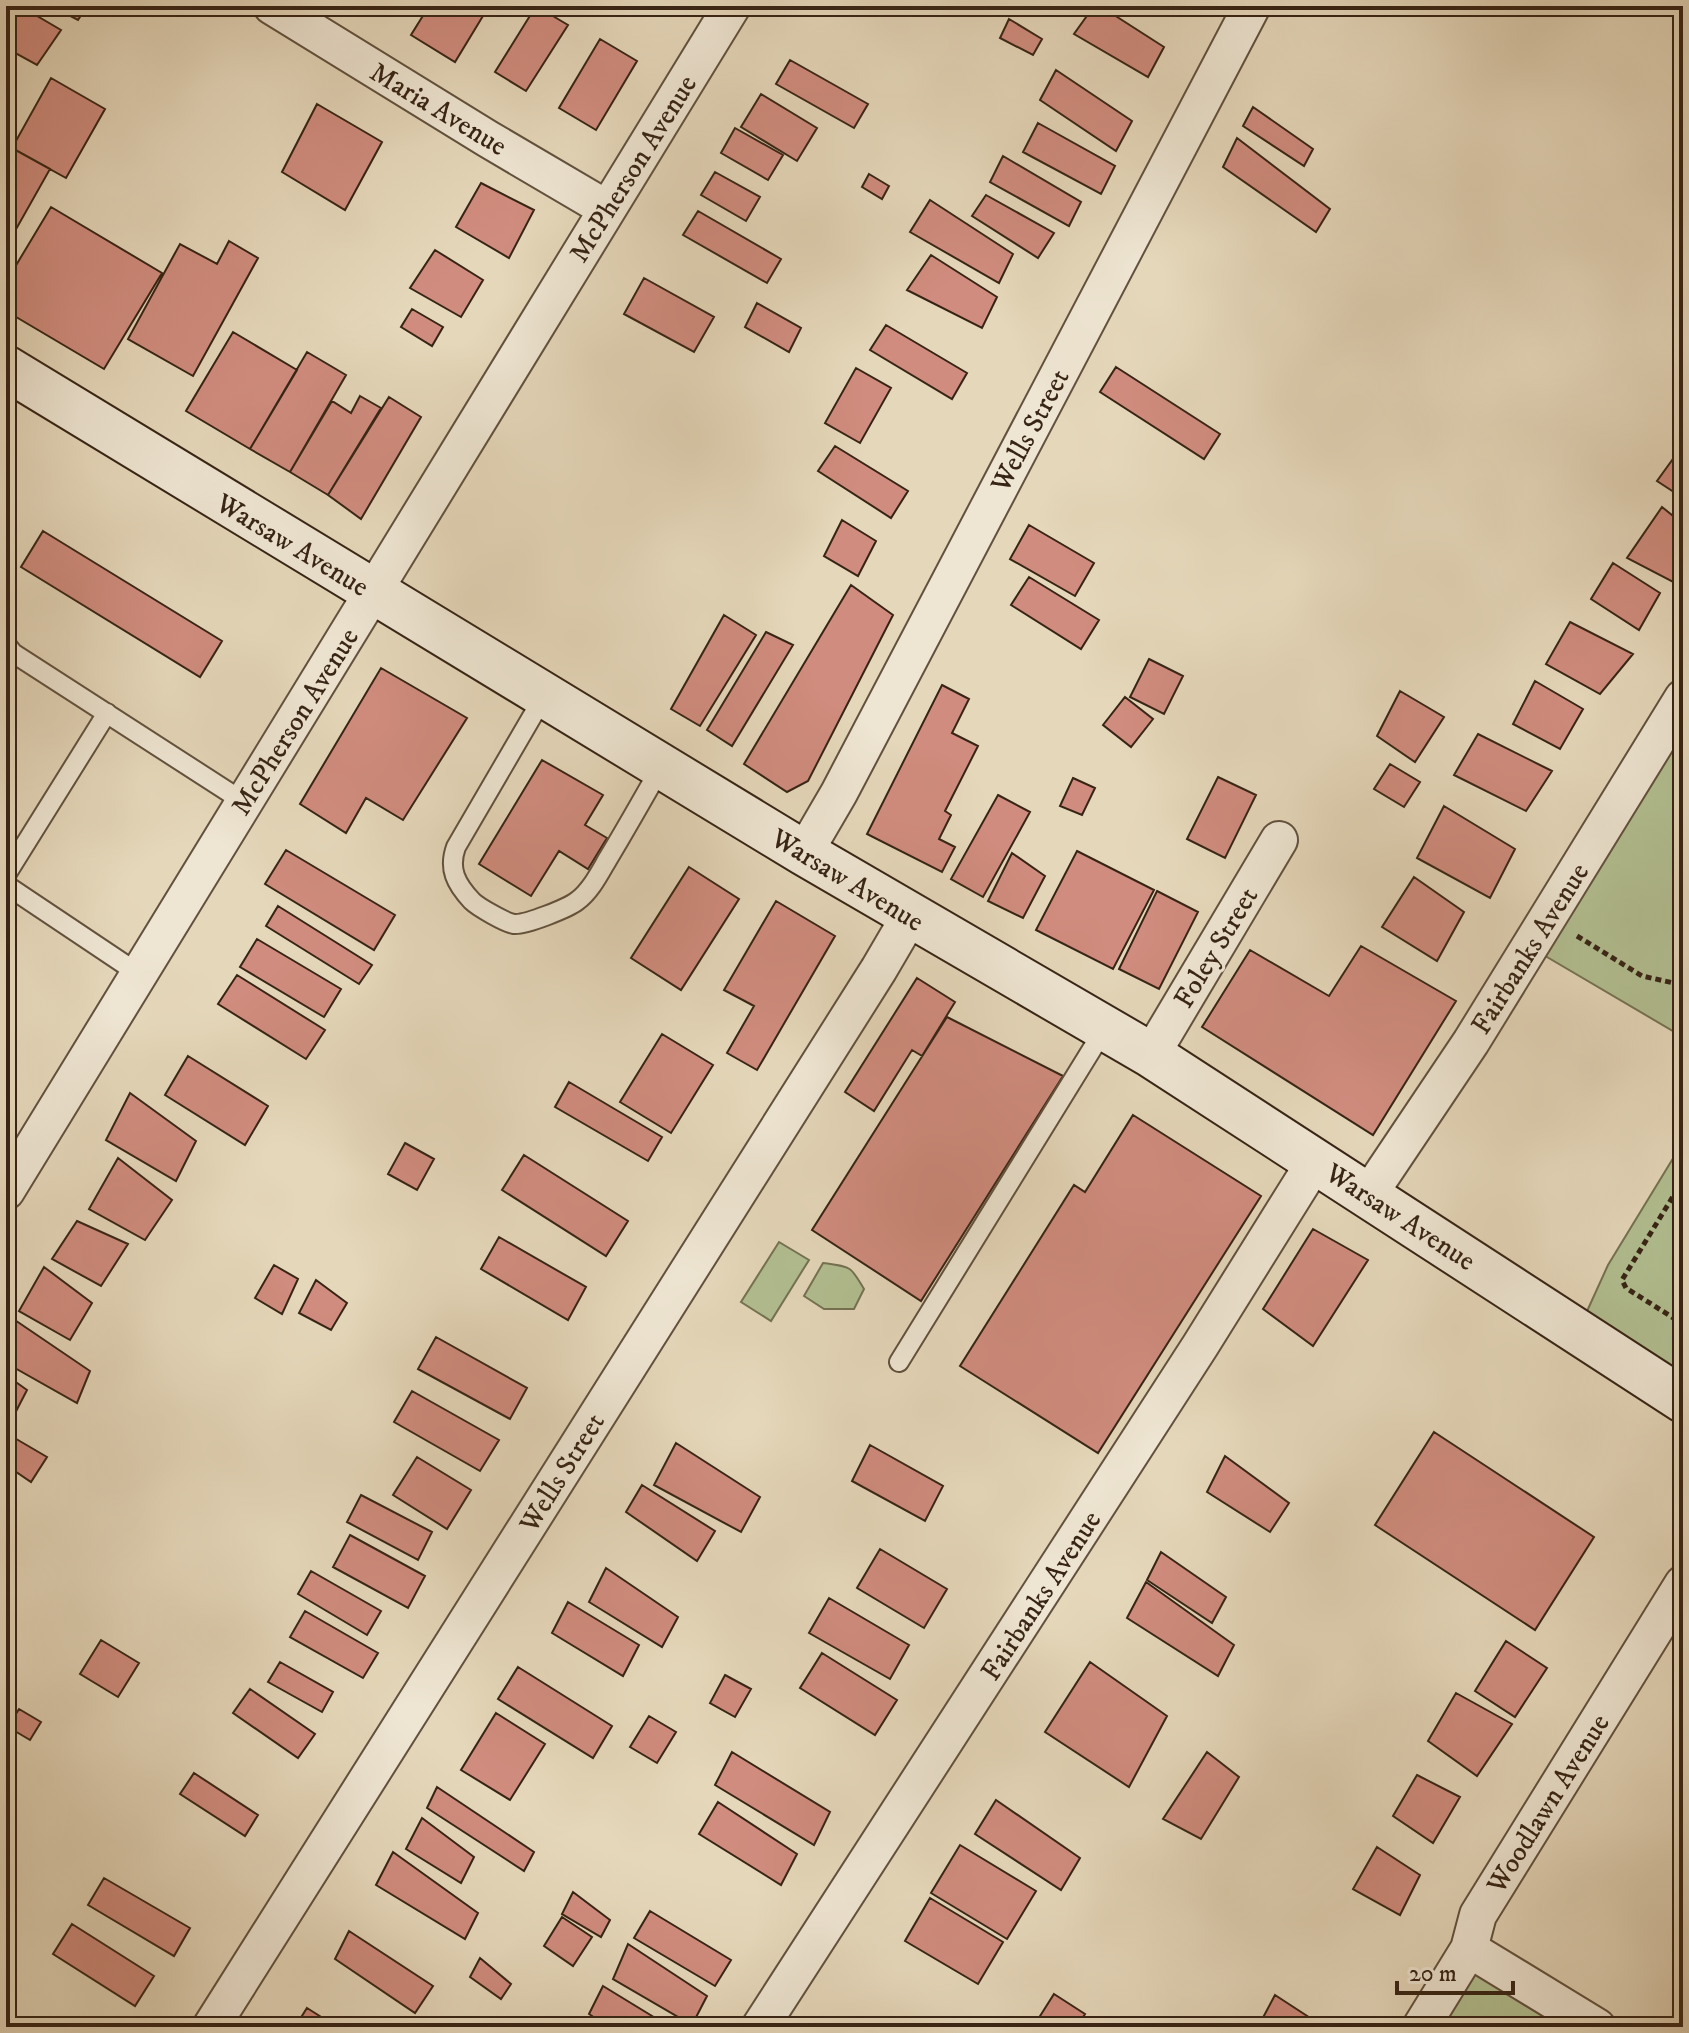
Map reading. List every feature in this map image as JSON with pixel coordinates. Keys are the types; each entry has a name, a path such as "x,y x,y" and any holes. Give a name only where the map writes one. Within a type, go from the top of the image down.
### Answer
{"main road":[{"name":"Warsaw Avenue","path":"6,368 804,853 1151,1055 1683,1400"}],"street":[{"name":"Maria Avenue","path":"272,6 607,209"},
{"name":"McPherson Avenue","path":"6,1191 732,6"},
{"name":"Wells Street","path":"804,853 839,793 1252,6"},
{"name":"Fairbanks Avenue","path":"1369,1194 1471,1042 1683,698"},
{"name":"Foley Street","path":"1151,1055 1279,840"},
{"name":"Wells Street","path":"211,2027 910,916"},
{"name":"Fairbanks Avenue","path":"760,2027 1192,1359 1316,1160"},
{"name":"Woodlawn Avenue","path":"1421,2027 1469,1949 1478,1915 1683,1584"},
{"path":"1469,1949 1597,2027"}],"lane":[{"path":"8,654 107,713 244,802"},
{"path":"544,696 456,847 451,861 455,880 474,903 511,924 523,924 577,902 594,882 661,767"},
{"path":"6,875 107,713"},
{"path":"6,885 139,974"},
{"path":"899,1362 1105,1028"}],"path":[{"path":"1550,915 1572,933 1642,976 1683,985"},
{"path":"1683,1180 1622,1280 1626,1288 1683,1324"}],"green space":[{"path":"1683,722 1683,1037 1530,947"},
{"path":"1683,1142 1683,1400 1578,1331 1608,1265"},
{"path":"779,1242 809,1260 771,1321 741,1302"},
{"path":"823,1263 849,1268 856,1275 864,1289 854,1309 824,1309 804,1296"},
{"path":"1469,1949 1597,2027 1421,2027"}],"building":[{"path":"6,6 20,6 61,30 37,65 6,48"},
{"path":"51,6 87,6 78,20"},
{"path":"429,6 489,6 455,62 411,35"},
{"path":"536,6 568,25 526,91 495,72"},
{"path":"1094,6 1100,6 1164,47 1148,77 1074,34"},
{"path":"1009,19 1042,39 1033,55 1000,38"},
{"path":"600,39 637,61 596,130 559,108"},
{"path":"790,60 868,104 854,128 776,84"},
{"path":"1056,70 1132,121 1116,151 1040,100"},
{"path":"51,78 105,109 66,178 12,148"},
{"path":"761,94 817,128 797,161 741,127"},
{"path":"317,104 382,142 345,210 282,172"},
{"path":"1253,107 1313,149 1304,166 1243,126"},
{"path":"1038,123 1115,166 1101,194 1023,152"},
{"path":"735,128 783,155 768,180 721,153"},
{"path":"1237,138 1330,209 1316,232 1223,167"},
{"path":"12,148 50,169 6,247 6,159"},
{"path":"1003,156 1081,202 1069,226 990,182"},
{"path":"715,172 760,197 746,221 701,195"},
{"path":"869,174 889,186 882,199 862,187"},
{"path":"481,183 534,210 509,258 456,227"},
{"path":"986,195 1054,233 1038,258 972,216"},
{"path":"930,200 1013,254 999,283 910,232"},
{"path":"51,207 162,273 104,369 6,311 6,282"},
{"path":"698,211 781,259 767,283 683,235"},
{"path":"229,241 258,258 193,376 128,339 180,244 217,264"},
{"path":"435,250 483,280 461,317 410,288"},
{"path":"931,255 997,297 982,328 907,290"},
{"path":"644,278 714,317 694,352 624,314"},
{"path":"757,303 801,328 789,352 745,327"},
{"path":"412,309 443,327 432,346 401,327"},
{"path":"886,325 967,373 952,399 870,350"},
{"path":"233,332 297,370 250,449 186,411"},
{"path":"307,352 346,375 290,472 250,449"},
{"path":"1116,367 1220,434 1204,459 1100,392"},
{"path":"856,368 891,388 860,443 825,423"},
{"path":"360,396 381,408 328,495 290,472 332,401 351,413"},
{"path":"389,397 421,417 361,519 328,495"},
{"path":"1683,445 1683,498 1657,481"},
{"path":"835,446 908,491 891,518 818,471"},
{"path":"1662,507 1683,524 1683,573 1677,584 1627,558"},
{"path":"842,520 876,541 858,576 824,556"},
{"path":"1029,525 1094,563 1075,596 1010,559"},
{"path":"43,531 222,641 200,677 21,567"},
{"path":"1613,563 1660,593 1639,630 1591,599"},
{"path":"1029,577 1099,620 1081,649 1011,605"},
{"path":"851,585 893,615 808,781 787,792 744,764"},
{"path":"724,615 756,635 700,726 671,709"},
{"path":"1570,622 1633,654 1600,694 1546,664"},
{"path":"766,632 793,645 732,746 707,730"},
{"path":"1149,659 1183,676 1164,714 1130,697"},
{"path":"381,668 467,718 403,820 366,798 346,833 300,804"},
{"path":"1535,681 1583,709 1560,749 1513,724"},
{"path":"942,685 969,699 952,733 978,746 945,811 951,815 939,839 955,847 942,872 867,834"},
{"path":"1400,691 1444,717 1415,762 1377,736"},
{"path":"1125,697 1153,719 1131,747 1103,725"},
{"path":"1478,734 1552,771 1526,811 1454,775"},
{"path":"542,760 603,795 585,825 607,838 588,869 559,851 531,896 479,864"},
{"path":"1390,764 1420,782 1404,807 1374,789"},
{"path":"1218,777 1256,795 1225,858 1187,839"},
{"path":"1073,778 1095,788 1082,815 1060,806"},
{"path":"998,795 1030,812 983,897 951,879"},
{"path":"1444,806 1515,849 1490,898 1417,858"},
{"path":"286,850 395,915 374,950 265,884"},
{"path":"1077,851 1154,890 1113,969 1036,930"},
{"path":"1012,853 1045,876 1023,918 988,901"},
{"path":"689,867 739,899 681,990 631,958"},
{"path":"1414,877 1464,912 1437,961 1382,927"},
{"path":"1157,891 1198,912 1159,989 1119,969"},
{"path":"776,901 835,936 757,1070 727,1053 754,1006 724,990"},
{"path":"278,906 372,965 359,984 266,926"},
{"path":"257,939 341,989 324,1017 240,967"},
{"path":"1361,946 1456,1001 1373,1135 1202,1027 1250,950 1329,996"},
{"path":"237,975 325,1030 306,1059 218,1004"},
{"path":"917,978 955,1002 922,1056 912,1050 874,1111 845,1092"},
{"path":"947,1017 1063,1076 921,1301 812,1230"},
{"path":"662,1034 713,1065 671,1133 620,1102"},
{"path":"188,1056 268,1106 245,1145 165,1095"},
{"path":"569,1082 662,1137 648,1161 555,1107"},
{"path":"130,1093 196,1141 176,1181 106,1140"},
{"path":"1133,1115 1261,1196 1098,1453 960,1366 1074,1185 1085,1192"},
{"path":"405,1143 434,1159 417,1190 388,1174"},
{"path":"524,1155 628,1221 606,1256 502,1190"},
{"path":"118,1158 172,1200 145,1240 89,1209"},
{"path":"77,1221 128,1244 101,1286 52,1259"},
{"path":"1313,1229 1368,1260 1313,1346 1263,1309"},
{"path":"499,1237 586,1287 568,1320 481,1269"},
{"path":"274,1265 298,1279 282,1314 255,1298"},
{"path":"44,1267 92,1303 70,1340 19,1311"},
{"path":"316,1280 347,1303 331,1330 299,1313"},
{"path":"6,1314 90,1371 77,1403 6,1363"},
{"path":"436,1337 527,1388 510,1419 418,1369"},
{"path":"6,1375 27,1390 9,1425 6,1423"},
{"path":"412,1391 499,1440 480,1471 394,1422"},
{"path":"1434,1432 1594,1537 1535,1630 1375,1525"},
{"path":"6,1433 47,1457 31,1482 6,1465"},
{"path":"676,1443 760,1497 741,1532 654,1485"},
{"path":"870,1445 943,1486 925,1521 852,1481"},
{"path":"1225,1456 1289,1503 1270,1532 1207,1492"},
{"path":"417,1457 471,1490 447,1529 393,1495"},
{"path":"642,1485 715,1531 697,1561 626,1512"},
{"path":"361,1495 432,1532 418,1560 347,1522"},
{"path":"350,1535 425,1576 408,1608 333,1567"},
{"path":"880,1549 947,1589 924,1628 857,1588"},
{"path":"1161,1552 1226,1597 1212,1623 1147,1580"},
{"path":"606,1568 678,1617 662,1647 589,1602"},
{"path":"311,1571 381,1611 367,1635 298,1594"},
{"path":"1146,1582 1234,1645 1218,1676 1127,1618"},
{"path":"829,1598 909,1645 890,1679 809,1633"},
{"path":"568,1602 639,1645 623,1676 552,1633"},
{"path":"305,1611 378,1653 363,1678 290,1637"},
{"path":"101,1640 139,1663 118,1697 80,1674"},
{"path":"1506,1641 1547,1668 1515,1717 1475,1691"},
{"path":"822,1653 897,1700 875,1735 800,1688"},
{"path":"280,1662 333,1692 322,1712 268,1682"},
{"path":"1090,1662 1167,1716 1129,1787 1045,1732"},
{"path":"518,1667 612,1726 593,1758 498,1699"},
{"path":"725,1675 751,1689 735,1717 710,1703"},
{"path":"250,1689 315,1734 298,1758 233,1713"},
{"path":"1456,1693 1512,1724 1477,1776 1428,1741"},
{"path":"19,1709 41,1722 30,1740 8,1727"},
{"path":"496,1713 545,1744 510,1800 461,1770"},
{"path":"649,1716 676,1732 657,1763 630,1747"},
{"path":"732,1752 830,1812 814,1845 715,1785"},
{"path":"1207,1752 1239,1777 1201,1839 1163,1819"},
{"path":"194,1773 258,1815 245,1836 180,1794"},
{"path":"1417,1775 1460,1797 1433,1843 1393,1816"},
{"path":"437,1787 534,1852 524,1871 427,1808"},
{"path":"996,1800 1080,1858 1061,1890 975,1834"},
{"path":"718,1802 797,1854 781,1885 699,1834"},
{"path":"422,1818 474,1857 461,1883 406,1849"},
{"path":"960,1845 1036,1891 1007,1939 931,1893"},
{"path":"1377,1847 1420,1875 1400,1915 1353,1889"},
{"path":"393,1852 478,1913 465,1939 376,1885"},
{"path":"104,1878 190,1928 174,1956 88,1905"},
{"path":"573,1892 610,1920 601,1937 562,1914"},
{"path":"930,1898 1003,1942 978,1984 905,1941"},
{"path":"650,1911 731,1960 715,1986 634,1938"},
{"path":"562,1917 592,1937 573,1966 544,1946"},
{"path":"72,1924 154,1976 135,2006 53,1954"},
{"path":"349,1931 433,1986 415,2013 335,1959"},
{"path":"628,1944 707,1996 692,2025 613,1979"},
{"path":"480,1958 511,1984 501,1999 470,1977"},
{"path":"603,1986 670,2027 609,2027 589,2014"},
{"path":"1054,1994 1085,2014 1077,2027 1041,2027 1035,2024"},
{"path":"1275,1995 1324,2027 1258,2027"},
{"path":"307,2008 337,2027 295,2027"}]}
